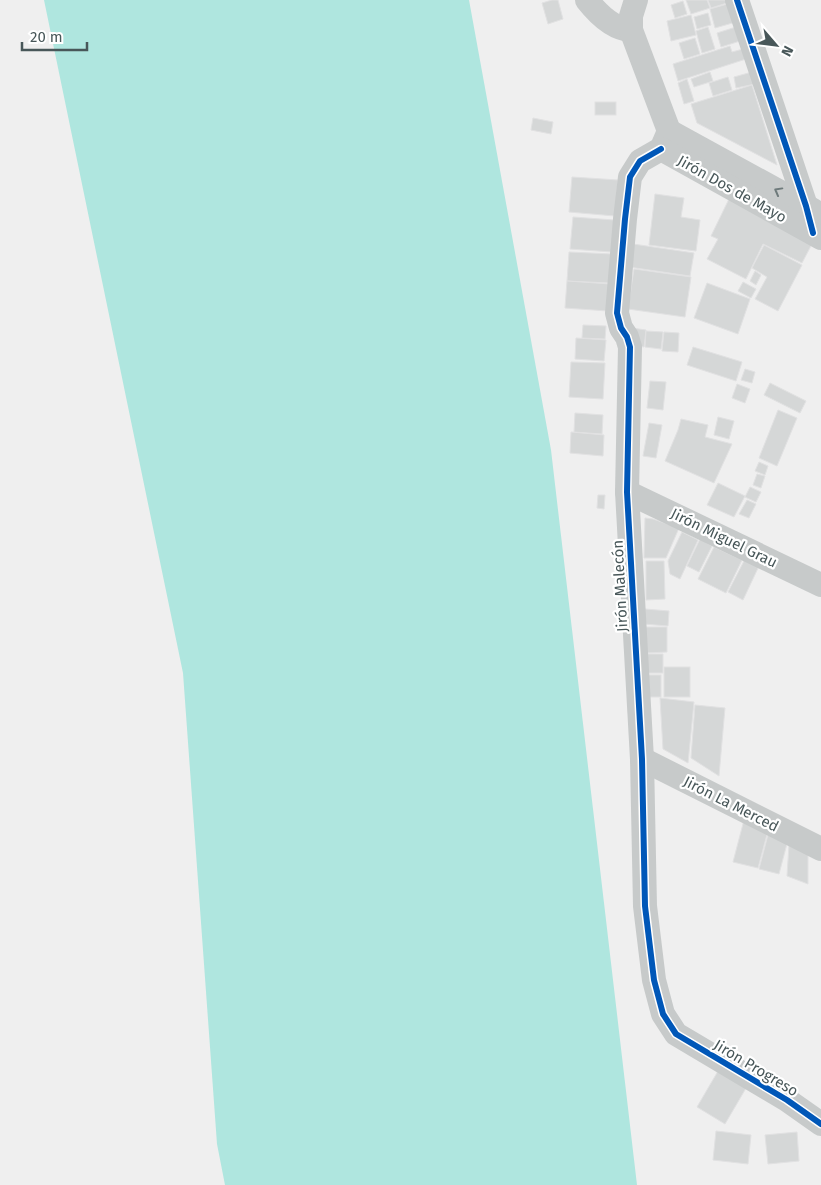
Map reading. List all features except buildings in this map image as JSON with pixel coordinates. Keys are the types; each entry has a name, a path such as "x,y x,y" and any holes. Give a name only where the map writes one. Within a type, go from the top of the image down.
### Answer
{"street":[{"path":"587,0 606,20 624,30 631,30"},
{"path":"636,0 631,16 631,30 665,140"},
{"path":"737,0 815,223"},
{"name":"Jirón Dos de Mayo","path":"665,140 815,223"},
{"name":"Jirón Malecón","path":"665,140 640,161 630,177 617,312 621,328 630,346 627,492 642,759 645,906 654,980 663,1014 676,1034"},
{"name":"Jirón Miguel Grau","path":"627,492 821,585"},
{"name":"Jirón La Merced","path":"642,759 821,849"},
{"name":"Jirón Progreso","path":"676,1034 787,1100 821,1124"}],"water":[{"path":"44,0 469,0 551,450 637,1185 225,1185 217,1144 183,673"}],"cycle path":[{"path":"737,0 806,206 813,233"},
{"path":"661,149 640,161 630,177 617,313 621,328 627,337 630,347 627,492 642,759 645,906 654,980 663,1014 676,1034 787,1100 821,1124"}]}
